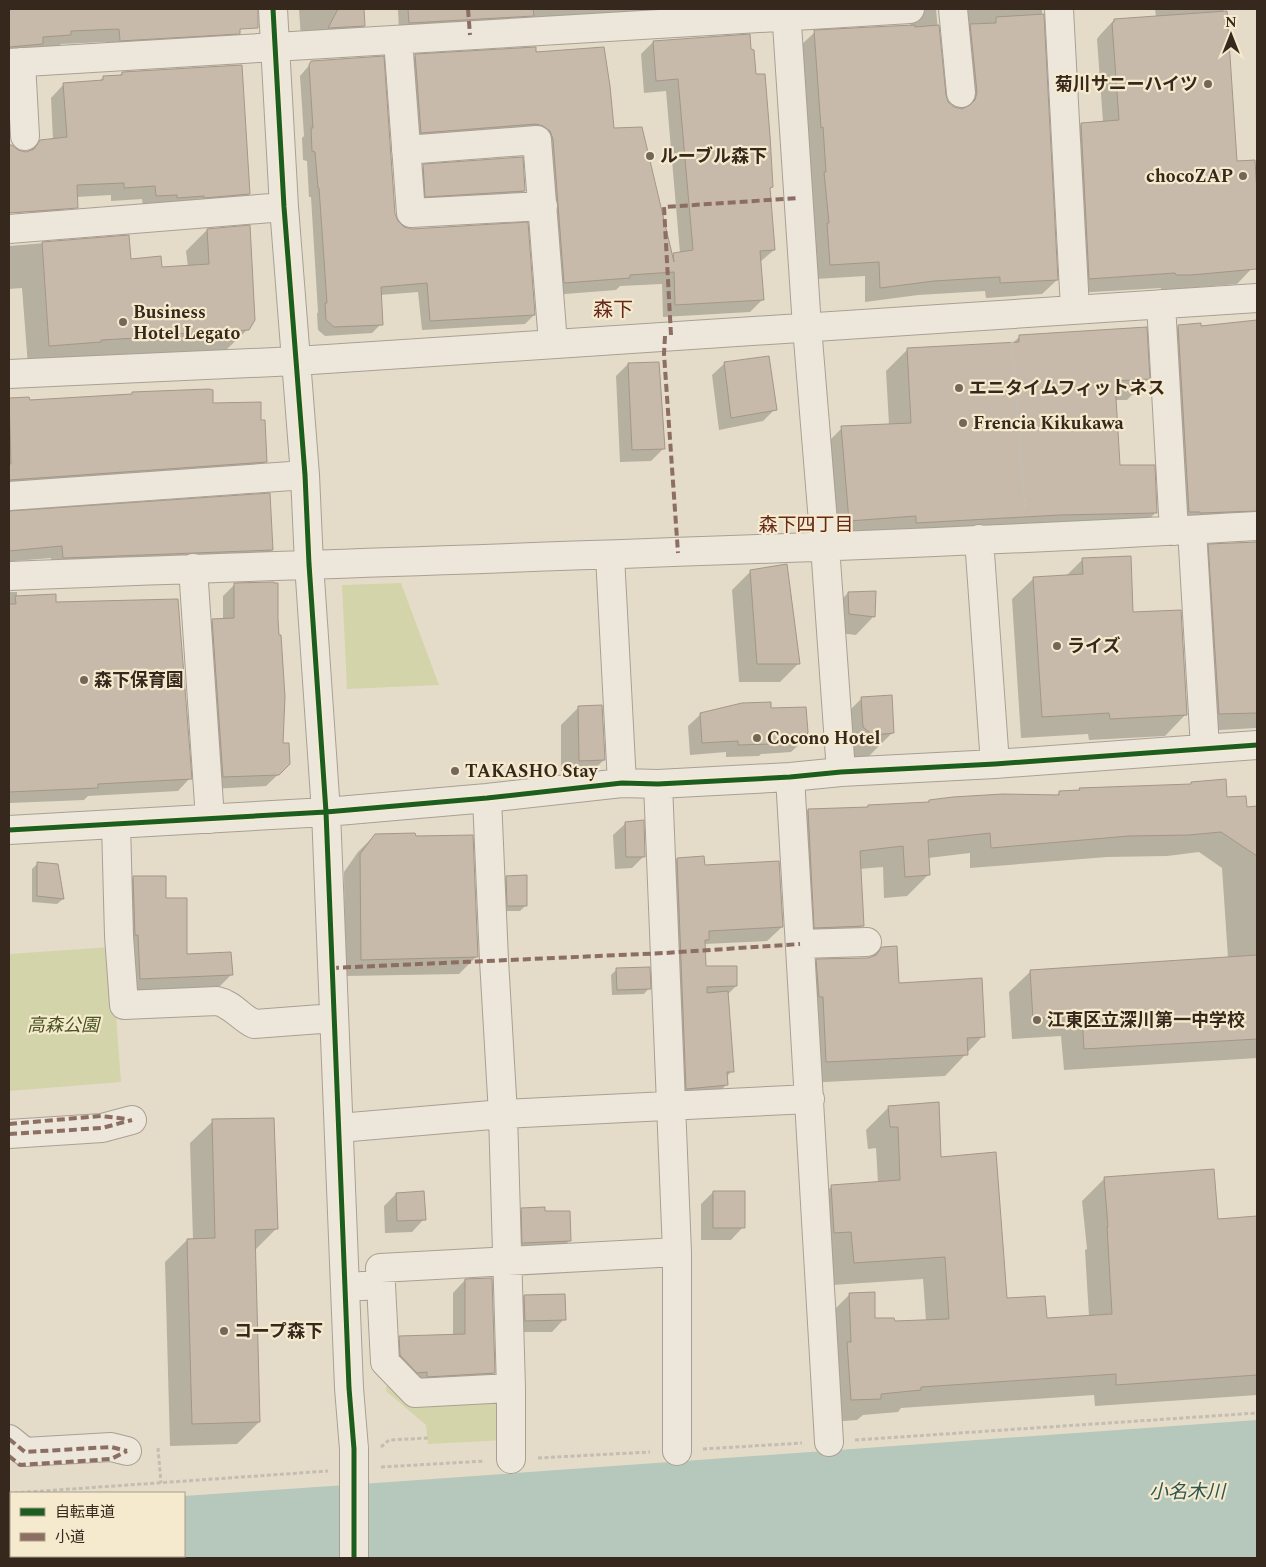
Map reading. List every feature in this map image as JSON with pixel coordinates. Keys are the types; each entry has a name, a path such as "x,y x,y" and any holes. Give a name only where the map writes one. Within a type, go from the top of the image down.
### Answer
{"street":[{"path":"273,9 284,207 305,475 309,564 326,812 349,1388 366,1449 354,1558"},
{"path":"24,136 15,63 398,40 786,13 907,9"},
{"path":"953,9 961,94"},
{"path":"1059,9 1074,309"},
{"path":"786,13 807,326 841,772"},
{"path":"398,40 411,212 543,206"},
{"path":"406,150 537,140 553,343"},
{"path":"9,229 284,207"},
{"path":"9,374 296,361 1257,298"},
{"path":"1161,304 1205,748"},
{"path":"9,496 305,475"},
{"path":"9,576 309,564 610,556 1183,531 1257,526"},
{"path":"978,540 995,764"},
{"path":"610,556 622,783"},
{"path":"192,568 210,819"},
{"path":"9,830 326,812 487,798 622,783 658,784 790,777 841,772 995,764 1257,745"},
{"path":"790,777 829,1442"},
{"path":"658,784 677,1252 677,1450"},
{"path":"487,798 503,1114 511,1388 511,1459"},
{"path":"116,824 119,936 124,1005 225,1002 254,1024 334,1018"},
{"path":"800,944 867,942"},
{"path":"339,1128 503,1114 810,1099"},
{"path":"9,1124 101,1116 132,1120 102,1128 9,1134"},
{"path":"511,1388 415,1393 385,1362 380,1268 677,1252"},
{"path":"345,1287 381,1285"},
{"path":"9,1439 24,1452 111,1447 127,1452 111,1459 20,1465 9,1456"}],"path":[{"path":"1012,342 1025,508"},
{"path":"379,1468 829,1442 1257,1412"},
{"path":"366,1449 389,1440 428,1438"},
{"path":"158,1448 161,1483"},
{"path":"26,1492 331,1470"}],"green space":[{"path":"401,583 439,685 347,689 342,585"},
{"name":"高森公園","path":"111,947 121,1082 9,1091 9,954"},
{"path":"388,1375 506,1395 506,1440 428,1444 426,1425 386,1391"}],"water":[{"name":"小名木川","path":"1257,1420 1257,1558 9,1558 9,1507 10,1557 185,1557 185,1496"}],"building":[{"path":"9,9 258,9 258,28 240,29 240,34 120,41 119,29 71,31 71,35 43,37 43,44 9,47"},
{"path":"338,9 364,9 365,26 328,28"},
{"path":"408,9 533,9 534,16 409,23"},
{"path":"1227,11 1237,161 1255,160 1257,269 1191,275 1176,275 1175,273 1089,279 1081,123 1119,120 1112,23 1114,19"},
{"path":"1044,14 1058,280 1000,283 1000,277 934,281 880,288 879,262 830,265 823,127 821,128 814,30 939,25 946,95 948,102 954,107 962,109 975,100 977,92 970,24 996,23 996,17"},
{"path":"750,34 751,49 754,50 756,74 765,74 773,187 770,188 775,250 760,251 764,300 675,305 674,272 630,275 630,278 564,283 553,139 550,131 536,124 421,133 415,54 536,47 536,52 604,47 614,128 642,127 674,262 673,253 693,250 678,79 656,81 653,41"},
{"path":"384,56 395,214 398,221 404,227 412,229 528,222 535,315 430,321 427,283 381,287 383,325 334,327 326,320 325,303 327,303 319,188 315,152 312,151 311,128 313,128 309,65 311,61"},
{"path":"242,65 250,194 177,198 177,195 156,196 155,186 124,188 124,183 77,185 78,208 9,213 9,145 26,152 34,149 40,140 67,137 63,83 103,80 103,76 122,75 122,72"},
{"path":"523,157 525,191 425,197 423,164"},
{"path":"250,225 255,320 249,330 137,336 137,338 49,346 42,242 129,235 131,259 161,256 162,267 209,264 207,229"},
{"path":"1257,320 1257,511 1189,512 1178,325 1201,323 1201,326"},
{"path":"1147,327 1150,379 1115,381 1120,465 1155,465 1157,513 1060,515 916,523 916,516 849,521 841,426 911,423 907,348 1019,342 1019,335"},
{"path":"769,356 777,410 731,418 724,362"},
{"path":"659,362 665,449 632,450 628,363"},
{"path":"213,390 213,403 261,402 261,420 265,420 267,462 9,480 9,464 11,464 9,398 29,397 30,400 132,394 132,392"},
{"path":"270,493 273,550 63,558 62,546 9,551 9,511"},
{"path":"1257,542 1257,713 1219,714 1208,544"},
{"path":"1131,556 1133,612 1181,610 1187,715 1110,719 1109,713 1042,717 1033,577 1083,574 1082,558"},
{"path":"787,564 800,664 757,664 750,570"},
{"path":"234,583 278,583 278,619 279,635 281,635 285,697 283,743 289,743 290,764 279,775 223,777 212,619 234,618"},
{"path":"876,591 875,617 849,614 848,592"},
{"path":"56,594 56,602 178,599 192,779 98,784 98,788 9,792 9,604 16,604 15,596"},
{"path":"892,695 894,733 873,735 863,727 861,697"},
{"path":"771,702 771,708 806,707 808,732 805,741 738,745 738,741 702,743 700,713 742,703"},
{"path":"602,705 605,760 579,761 578,706"},
{"path":"1226,779 1227,797 1246,796 1247,807 1257,806 1257,856 1221,832 1189,835 1129,836 991,848 990,833 928,840 930,875 905,877 903,846 860,851 864,926 814,928 808,809 868,807 868,805 929,802 929,800 953,797 1003,794 1059,795 1059,791 1080,790 1079,788 1191,784 1191,782"},
{"path":"644,820 645,857 626,857 625,822"},
{"path":"415,833 416,836 473,835 478,957 361,960 360,854 375,834"},
{"path":"704,856 705,865 779,861 783,927 709,931 709,940 705,940 706,966 737,966 737,986 707,987 707,993 728,991 734,1072 727,1072 728,1085 686,1089 677,858"},
{"path":"37,862 58,864 64,899 37,896"},
{"path":"527,875 527,906 507,906 506,876"},
{"path":"133,876 166,876 166,898 187,898 187,954 231,952 233,975 140,979 138,935 135,935"},
{"path":"897,946 899,983 982,978 985,1037 967,1038 968,1055 826,1062 823,997 819,997 816,959 868,958 876,955 882,947"},
{"path":"1257,955 1257,1039 1084,1049 1082,1015 1033,1019 1030,970"},
{"path":"650,967 651,989 617,990 616,968"},
{"path":"939,1102 941,1157 996,1152 1007,1298 1045,1296 1047,1318 1112,1314 1104,1177 1214,1169 1218,1219 1257,1216 1257,1375 1116,1385 1116,1374 921,1387 921,1390 881,1394 881,1399 851,1400 847,1342 851,1342 849,1293 875,1292 875,1318 894,1318 895,1321 949,1319 945,1257 854,1263 851,1232 834,1233 831,1185 900,1180 898,1127 890,1127 888,1106"},
{"name":"コープ森下","path":"274,1118 278,1229 255,1230 260,1422 192,1424 187,1239 215,1238 212,1119"},
{"path":"424,1191 426,1220 397,1221 396,1193"},
{"path":"713,1191 745,1191 745,1228 713,1228"},
{"path":"545,1207 545,1211 570,1211 571,1241 522,1243 521,1208"},
{"path":"492,1278 495,1373 427,1377 427,1372 417,1373 400,1355 399,1336 465,1334 465,1279"},
{"path":"565,1294 566,1320 525,1321 524,1295"}],"marked path":[{"path":"468,9 470,35"},
{"path":"671,335 664,207 799,198"},
{"path":"665,336 664,354 678,553"},
{"path":"331,968 665,953 800,944"},
{"path":"9,1124 101,1116 127,1119"},
{"path":"9,1134 102,1128 132,1120"},
{"path":"9,1439 25,1452 111,1447 127,1451"},
{"path":"9,1456 20,1465 111,1459 127,1451"}],"cycle path":[{"path":"273,9 284,207 305,475 309,564 326,812 349,1388 354,1449 354,1558"},
{"path":"9,830 326,812 487,798 622,783 658,784 790,777 841,772 995,764 1257,745"}],"place":[{"name":"菊川サニーハイツ","path":"1208,84"},
{"name":"ルーブル森下","path":"650,156"},
{"name":"chocoZAP","path":"1243,176"},
{"name":"Business Hotel Legato","path":"123,322"},
{"name":"エニタイムフィットネス","path":"959,388"},
{"name":"Frencia Kikukawa","path":"963,423"},
{"name":"ライズ","path":"1057,646"},
{"name":"森下保育園","path":"84,680"},
{"name":"Cocono Hotel","path":"757,738"},
{"name":"TAKASHO Stay","path":"455,771"},
{"name":"江東区立深川第一中学校","path":"1037,1020"},
{"name":"コープ森下","path":"224,1331"}],"district":[{"name":"森下","path":"613,309"},
{"name":"森下四丁目","path":"806,524"}]}
